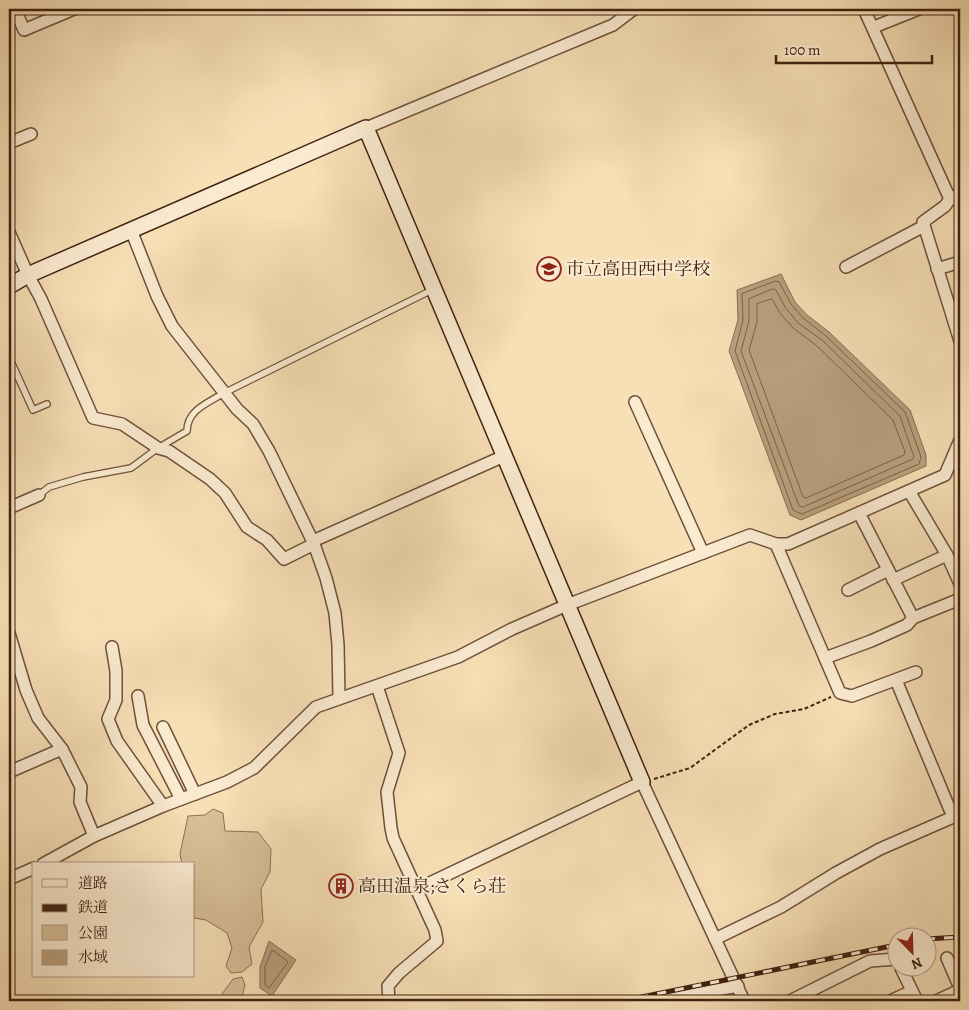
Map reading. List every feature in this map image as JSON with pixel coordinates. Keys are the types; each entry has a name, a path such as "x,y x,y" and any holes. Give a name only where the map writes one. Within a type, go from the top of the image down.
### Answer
{"street":[{"path":"15,9 24,30 74,9"},
{"path":"9,286 28,275 366,128 613,25 634,9"},
{"path":"864,9 955,196 923,222 960,341"},
{"path":"874,27 919,9"},
{"path":"366,128 642,782 744,1001"},
{"path":"9,143 31,134"},
{"path":"846,267 924,226"},
{"path":"132,230 172,326 237,410 253,424 269,451 314,543 335,613 339,698"},
{"path":"10,236 41,299 93,418 122,424 158,448 169,451 210,479 226,493 248,527 267,540 284,559 314,543 504,456"},
{"path":"937,269 960,262"},
{"path":"635,402 703,553"},
{"path":"47,862 94,836 163,806 227,782 254,768 316,707 458,657 512,629 567,605 750,535 776,544 788,544 945,475 960,440"},
{"path":"909,491 946,555 960,584"},
{"path":"9,508 39,495"},
{"path":"859,513 913,618"},
{"path":"776,544 840,693 852,696 916,672"},
{"path":"848,590 946,555"},
{"path":"825,658 871,642 907,625 913,618 960,599"},
{"path":"9,633 13,663 38,718 62,749 81,786 80,802 94,836"},
{"path":"112,648 116,671 116,700 108,719 117,742 163,806"},
{"path":"715,939 781,907 836,873 880,849 957,815 896,680"},
{"path":"376,686 400,753 387,792 393,838 435,930 437,941 399,973 388,986 389,1001"},
{"path":"138,696 143,726 181,799"},
{"path":"163,727 195,794"},
{"path":"9,772 62,749"},
{"path":"417,890 642,782"},
{"path":"9,879 32,869"},
{"path":"936,1001 960,989 947,958"},
{"path":"790,1001 870,961 886,960"},
{"path":"890,1001 914,996 906,978"},
{"path":"658,1001 690,998 738,986"}],"lane":[{"path":"39,495 49,487 83,477 131,468 187,430 187,422 195,411 224,394 434,289"},
{"path":"9,357 33,410 47,404"}],"path":[{"path":"642,782 690,768 749,725 775,714 804,709 840,693"}],"green space":[{"path":"213,809 223,813 225,831 258,832 271,849 270,872 261,889 263,922 249,947 252,964 242,972 231,973 226,966 232,948 227,933 206,920 195,918 195,862 182,862 180,854 188,816 205,815"},
{"path":"242,977 245,985 241,1001 217,1001 233,979"}],"water":[{"path":"781,274 795,302 807,315 829,332 910,410 926,455 926,466 801,520 790,515 729,351 738,320 737,290"},
{"path":"269,941 296,960 272,996 260,988 260,967"}],"railway":[{"path":"936,938 960,937"},
{"path":"622,1001 886,947"}],"place":[{"name":"市立高田西中学校","path":"549,269"},
{"name":"高田温泉;さくら荘","path":"341,886"}]}
